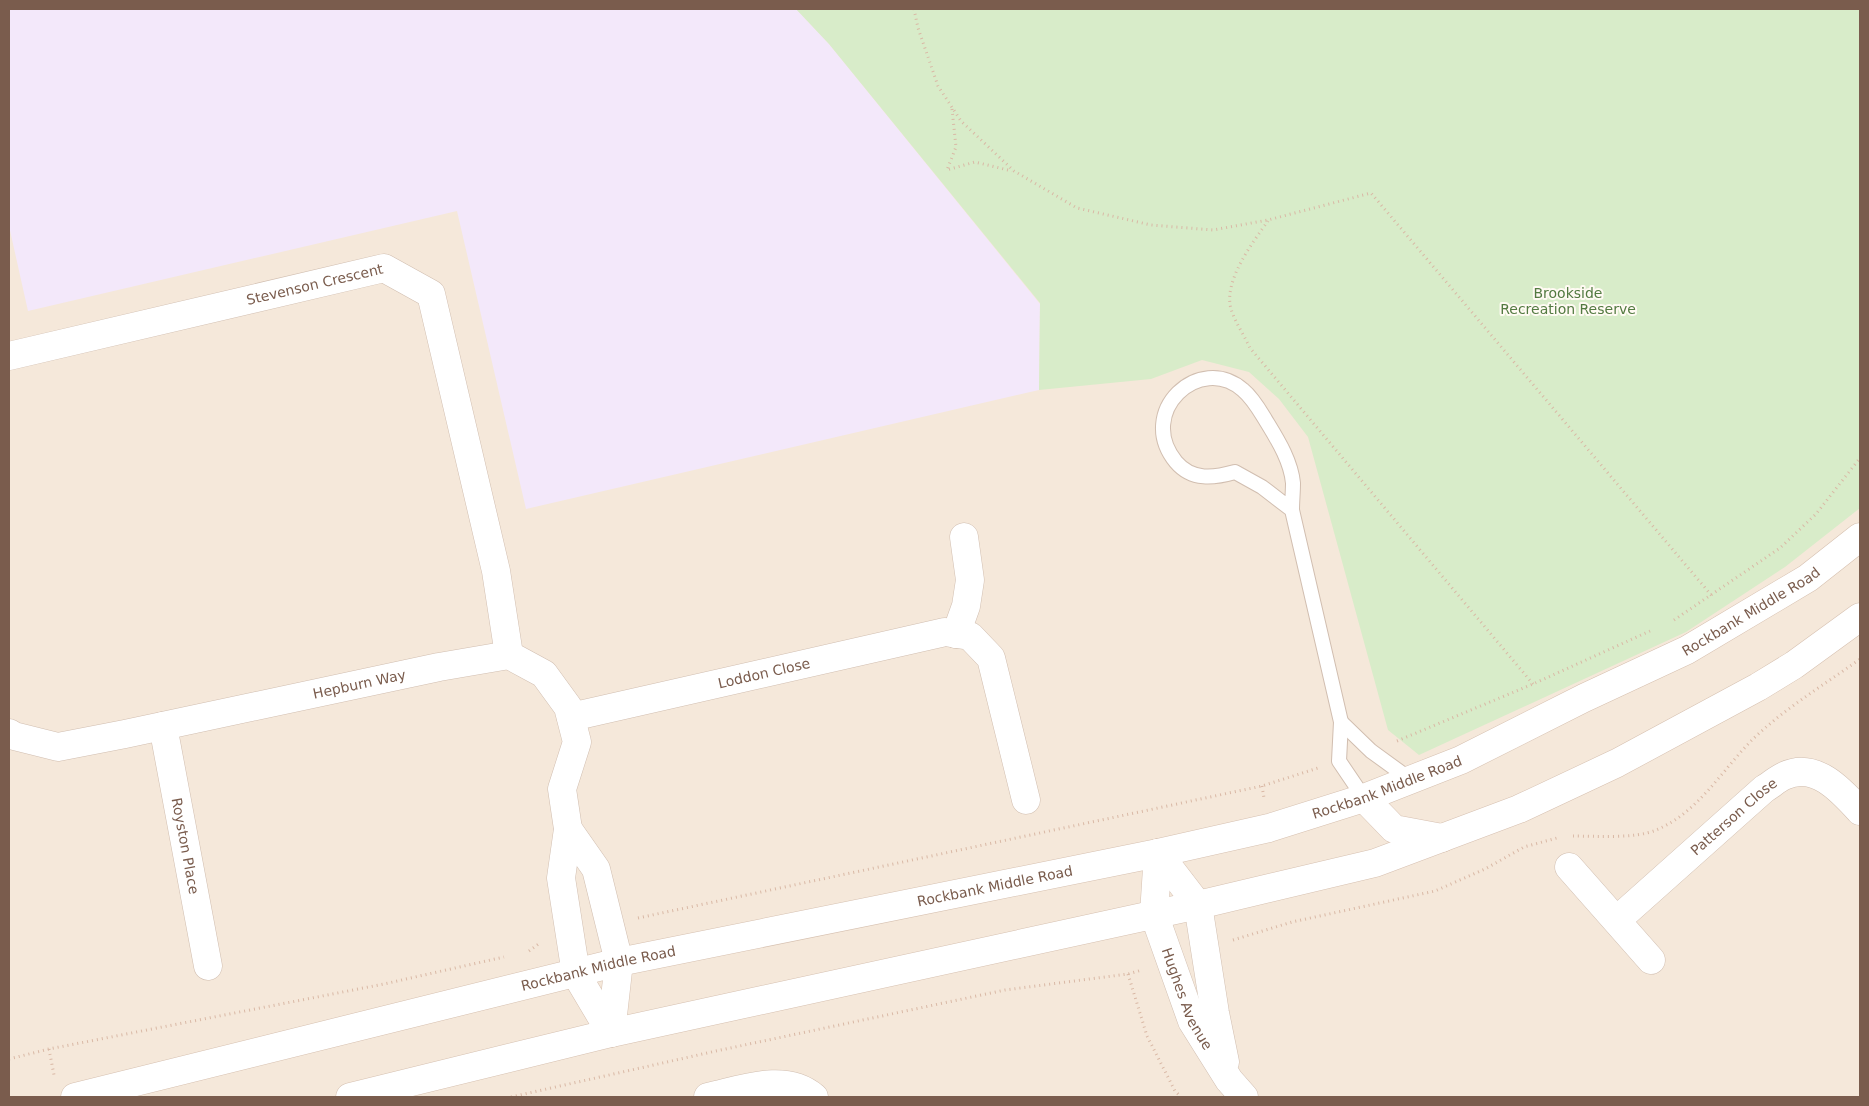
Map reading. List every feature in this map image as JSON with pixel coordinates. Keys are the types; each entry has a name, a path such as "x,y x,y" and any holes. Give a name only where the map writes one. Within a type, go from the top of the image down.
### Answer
{"street":[{"name":"Stevenson Crescent","path":"9,356 384,268 431,294 496,571 509,655"},
{"path":"956,634 966,606 970,580 964,537"},
{"name":"Rockbank Middle Road","path":"75,1097 619,962 1269,828 1364,798 1461,760 1584,698 1687,650 1808,578 1860,537"},
{"path":"350,1097 611,1033 1198,905 1375,863 1520,809 1617,763 1758,687 1794,665 1860,617"},
{"name":"Loddon Close","path":"571,717 945,632 970,636 991,658 1026,800"},
{"path":"509,655 544,674 568,708 571,717 577,742 562,789 568,829 561,878 576,974 611,1033"},
{"name":"Hepburn Way","path":"9,733 14,736 58,747 439,666 509,655"},
{"name":"Royston Place","path":"163,726 208,966"},
{"name":"Patterson Close","path":"1617,920 1782,776 1794,772 1811,772 1828,780 1860,811"},
{"path":"1364,798 1394,829 1444,838"},
{"path":"568,829 596,870 619,962 611,1033"},
{"path":"1158,852 1198,905"},
{"path":"1154,914 1158,852"},
{"path":"1569,867 1652,960"},
{"name":"Hughes Avenue","path":"1198,905 1215,1013 1236,1089"},
{"name":"Hughes Avenue","path":"1154,914 1192,1021 1236,1089"},
{"path":"708,1097 782,1084 796,1086 814,1097"}],"lane":[{"path":"1292,510 1262,487 1235,472 1217,478 1198,476 1180,467 1168,452 1162,433 1164,414 1173,397 1188,385 1206,379 1226,380 1243,389 1256,404 1282,447 1293,482 1292,510 1341,722 1339,761 1364,798"},
{"path":"1341,722 1371,751 1411,780"}],"path":[{"path":"914,9 918,28 938,86 961,121 1014,171 1078,208 1151,224 1213,230 1268,220 1371,193 1712,596"},
{"path":"951,106 956,147 947,170 975,162 1014,171"},
{"path":"1268,220 1245,254 1231,288 1230,308 1250,348 1533,684"},
{"path":"1671,622 1712,596 1780,548 1816,514 1860,458"},
{"path":"1371,751 1533,684 1654,630"},
{"path":"630,920 1262,786 1339,761"},
{"path":"521,953 530,951 543,940"},
{"path":"9,1058 384,984 511,955"},
{"path":"1128,974 1147,1036 1175,1091 1181,1097"},
{"path":"50,1049 54,1078"}],"shaded area":[{"path":"9,9 1860,9 1860,1097 9,1097"},
{"path":"9,9 796,9 829,44 1040,304 1039,390 526,509 457,211 28,311 9,226"}],"green space":[{"name":"Brookside Recreation Reserve","path":"796,9 1860,9 1860,508 1785,567 1686,632 1419,755 1388,730 1308,437 1279,399 1249,372 1202,360 1151,379 1039,390 1040,303 829,44"}]}
